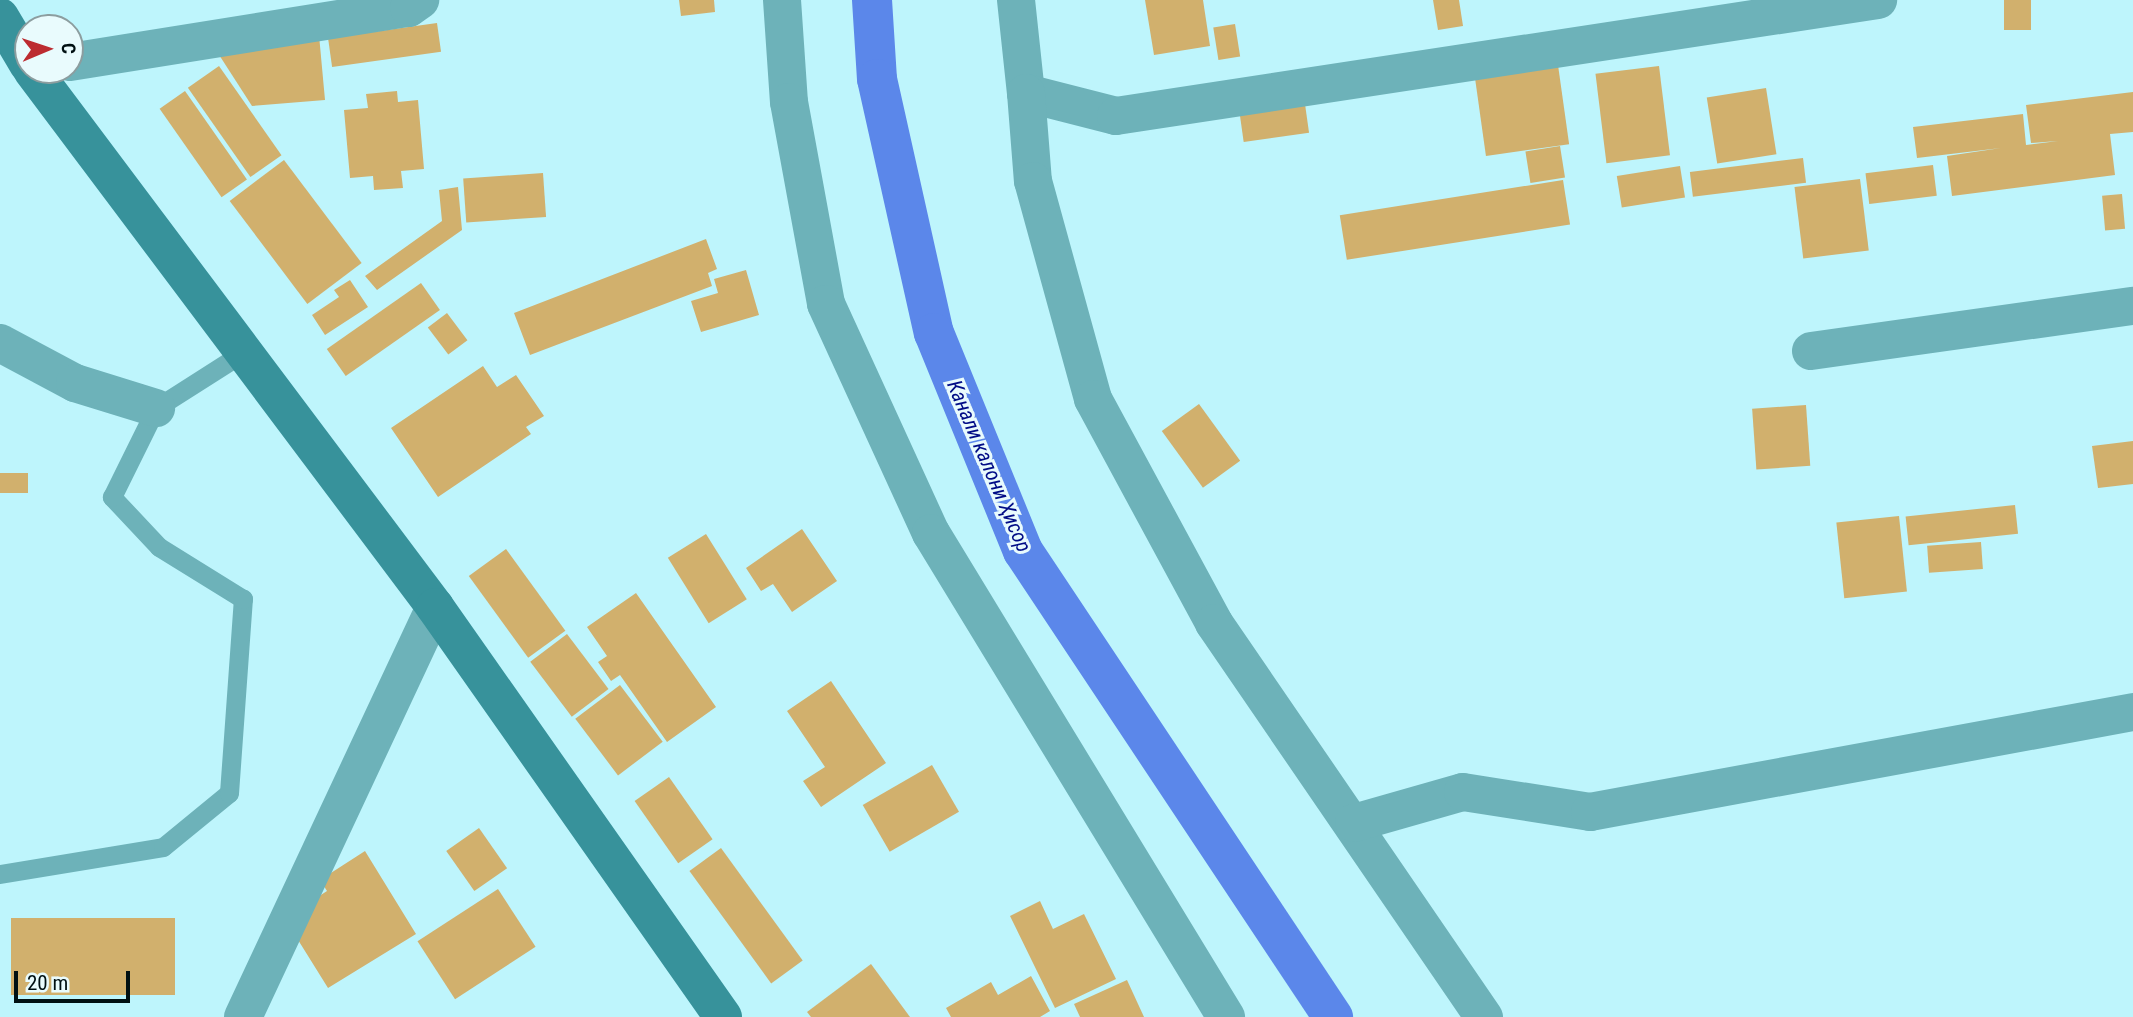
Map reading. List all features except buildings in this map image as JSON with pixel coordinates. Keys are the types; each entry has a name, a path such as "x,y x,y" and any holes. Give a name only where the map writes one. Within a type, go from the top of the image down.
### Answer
{"main road":[{"path":"0,17 14,40"},
{"path":"43,84 435,607 723,1017"}],"street":[{"path":"84,60 409,8 420,0"},
{"path":"782,0 789,102 826,304 931,533 1226,1017"},
{"path":"1016,0 1033,181 1093,399 1214,623 1354,823 1484,1017"},
{"path":"1026,93 1116,116 1878,0"},
{"path":"1811,351 2133,306"},
{"path":"0,343 75,383 156,408"},
{"path":"243,1017 435,607"},
{"path":"1354,823 1463,792 1590,813 2133,712"}],"lane":[{"path":"0,874 163,847 229,793 243,599 159,547 112,497 156,408 244,352"}],"waterway":[{"name":"Канали калони Ҳисор","path":"872,0 877,79 934,333 1023,551 1333,1017"}]}
